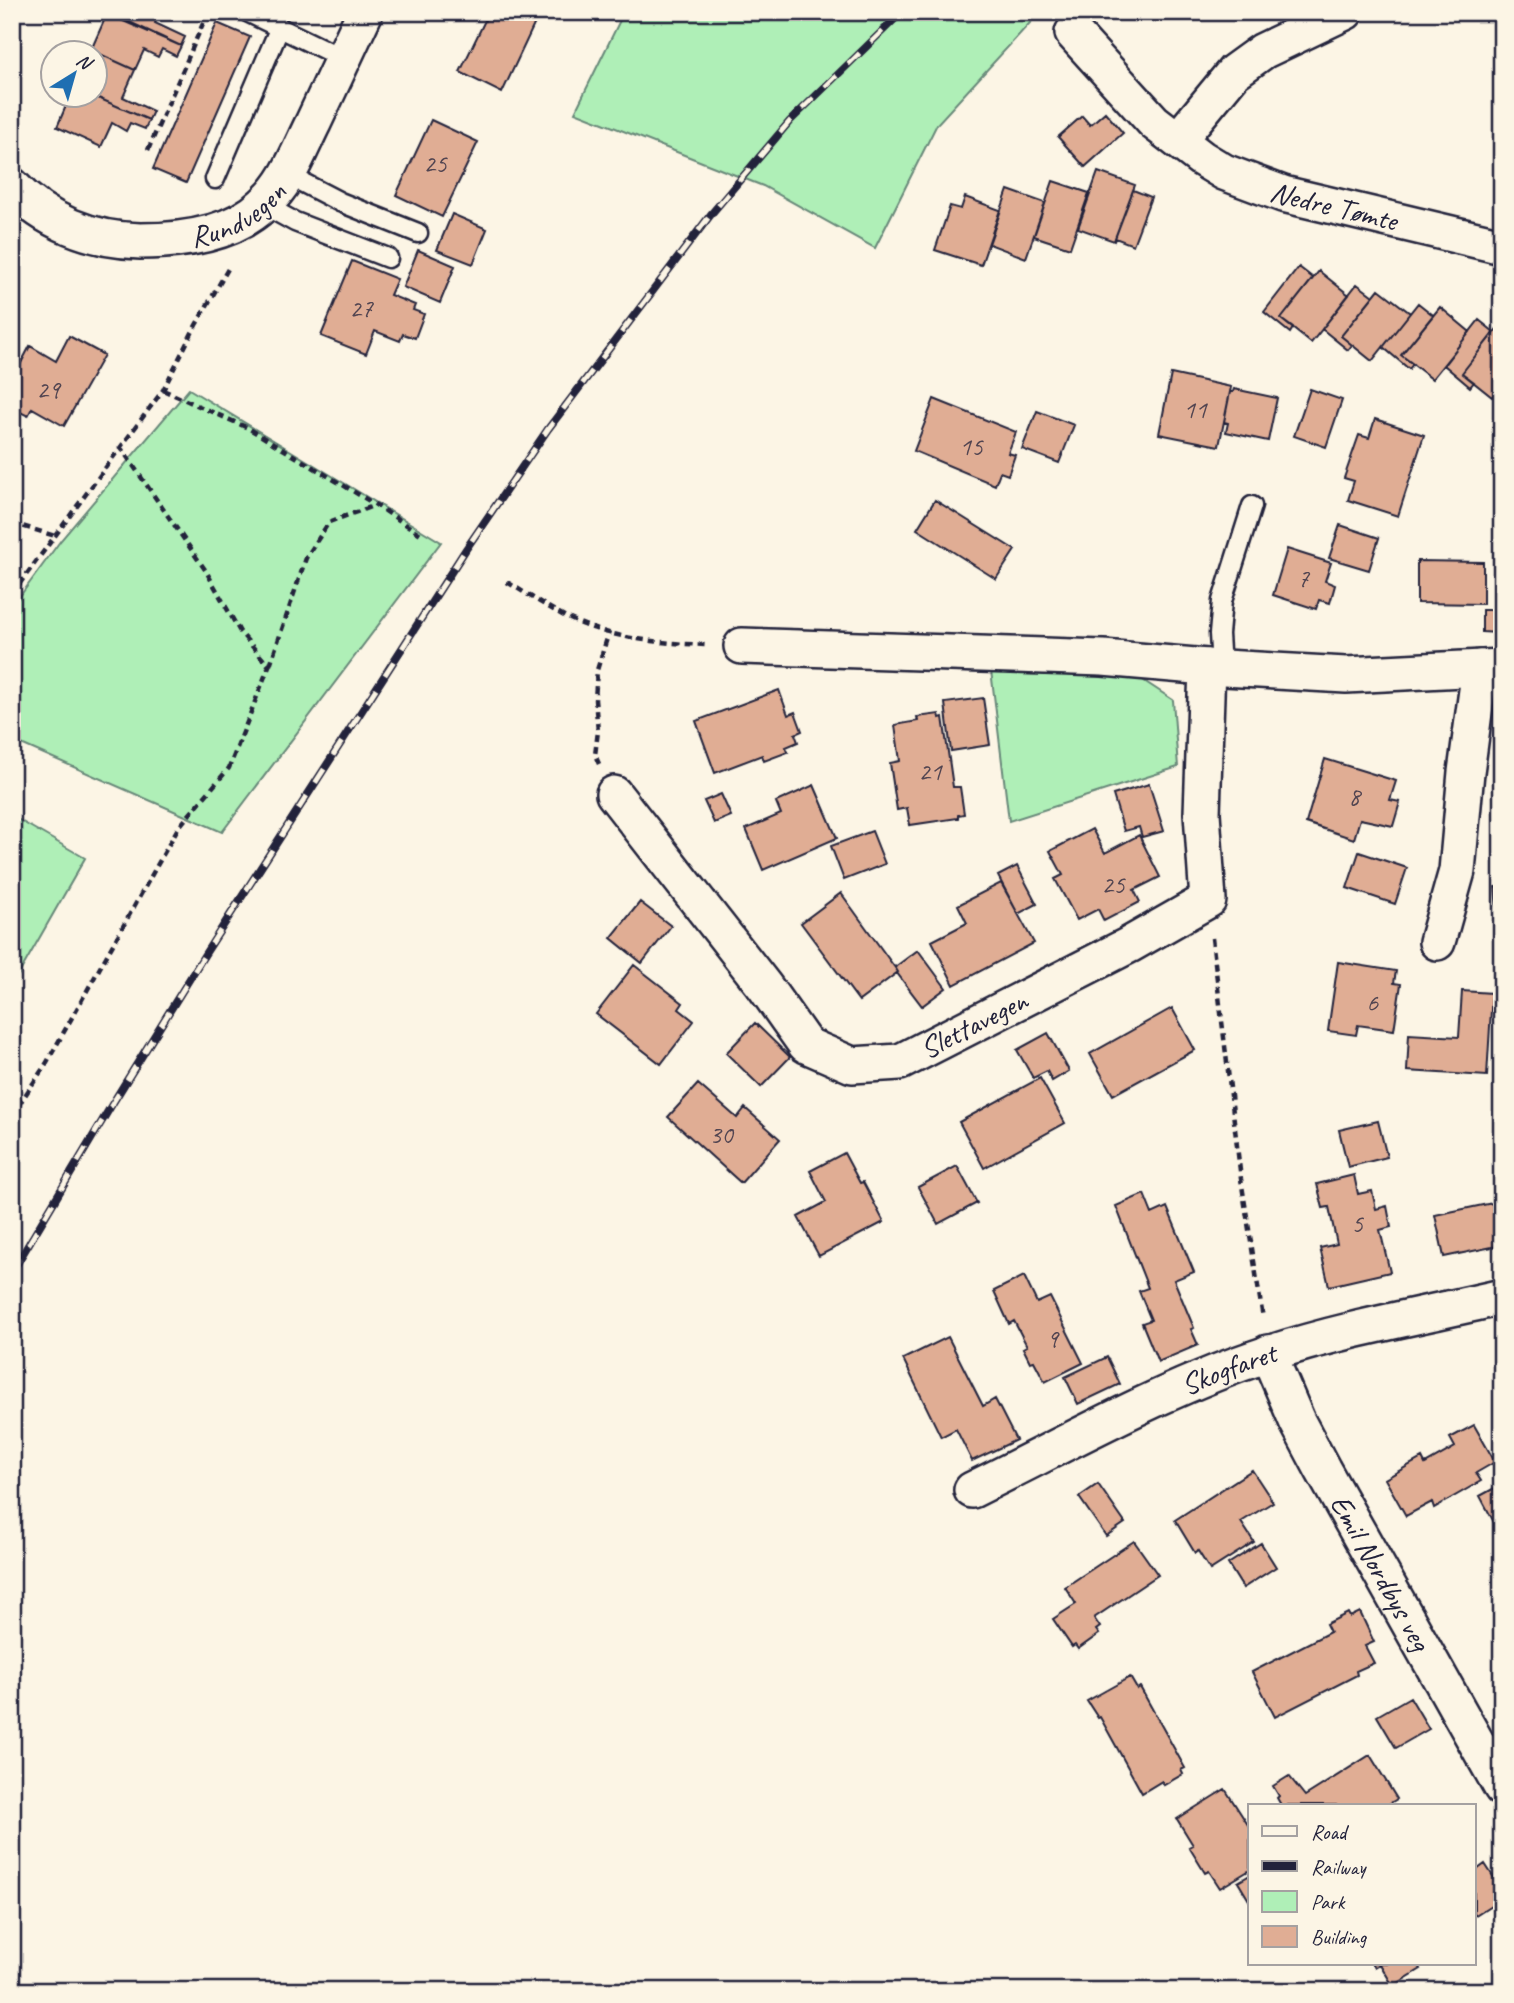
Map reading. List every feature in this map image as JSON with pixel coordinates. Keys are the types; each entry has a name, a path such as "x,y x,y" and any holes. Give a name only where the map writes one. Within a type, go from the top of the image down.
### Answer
{"street":[{"name":"Rundvegen","path":"12,186 43,212 80,232 115,240 167,241 210,233 236,222 264,205 288,175 365,12"},
{"path":"1178,141 1221,85 1242,66 1263,51 1345,12"},
{"name":"Nedre Tømte","path":"1073,33 1142,109 1212,166 1283,194 1502,246"},
{"path":"741,646 1103,658 1214,668 1346,675 1491,667 1457,871 1437,943"},
{"path":"1208,900 1202,813 1214,668"},
{"name":"Slettavegen","path":"614,793 765,987 806,1045 852,1065 900,1062 1129,945 1208,900"},
{"name":"Skogfaret","path":"972,1490 1140,1407 1268,1353 1348,1331 1502,1297"},
{"name":"Emil Nordbys veg","path":"1268,1353 1297,1421 1323,1470 1502,1788"}],"lane":[{"path":"247,12 344,58"},
{"path":"215,179 280,27"},
{"path":"288,175 340,202 418,233"},
{"path":"264,205 295,222 388,258"},
{"path":"1214,668 1223,601 1252,506"}],"path":[{"path":"148,150 208,12"},
{"path":"12,594 163,390 230,265"},
{"path":"163,390 248,428 422,535"},
{"path":"121,448 206,571 240,632 269,666"},
{"path":"12,1115 46,1064 178,828 229,768 269,666 306,558 330,522 376,505"},
{"path":"12,523 55,536"},
{"path":"507,582 570,619 624,637 665,643 741,646"},
{"path":"609,632 597,670 595,700 598,731 595,755 614,793"},
{"path":"1208,900 1241,1179 1268,1353"}],"green space":[{"path":"624,12 1040,12 937,124 875,248 763,186 575,112"},
{"path":"189,389 441,542 222,832 12,740 12,607 61,540"},
{"path":"991,670 1138,677 1173,700 1178,767 1009,821"},
{"path":"12,816 85,858 12,986"}],"building":[{"path":"108,12 160,12 155,23 185,37 181,46"},
{"path":"489,12 540,12 502,93 460,72"},
{"path":"107,14 181,46 176,56 162,49 158,57 144,50 135,70 108,58 108,38 96,38"},
{"path":"217,23 250,37 186,183 153,169"},
{"path":"108,58 135,70 123,97 153,111 149,120 108,102"},
{"path":"108,102 149,120 145,129 130,123 126,131 112,123 101,147 57,127 65,108 108,108"},
{"path":"1105,112 1123,133 1085,167 1058,137 1082,116 1090,125"},
{"path":"431,120 478,142 442,217 396,195"},
{"path":"1098,172 1135,185 1114,241 1078,228"},
{"path":"1053,181 1089,193 1070,248 1034,236"},
{"path":"1008,190 1045,203 1026,258 989,244"},
{"path":"1133,190 1151,197 1133,245 1115,238"},
{"path":"965,197 1000,210 981,265 935,250 950,206 961,209"},
{"path":"452,214 487,229 473,264 437,250"},
{"path":"418,250 455,266 440,303 403,287"},
{"path":"352,261 397,279 390,295 415,305 413,310 424,314 415,338 403,334 400,341 375,331 366,354 321,336"},
{"path":"1299,267 1313,278 1281,319 1293,328 1290,333 1264,312"},
{"path":"1319,271 1349,295 1311,343 1281,319"},
{"path":"1357,284 1373,296 1341,336 1352,345 1348,350 1322,329"},
{"path":"1379,289 1410,313 1372,361 1341,336"},
{"path":"1418,303 1433,315 1401,355 1413,364 1409,369 1383,347"},
{"path":"1440,307 1470,332 1432,379 1401,355"},
{"path":"1479,320 1494,332 1462,373 1474,382 1470,387 1444,365"},
{"path":"1500,325 1502,385 1492,397 1462,373"},
{"path":"69,336 104,355 64,426 32,408 28,416 12,408 12,380 30,346 56,361"},
{"path":"1171,374 1231,387 1219,446 1159,434"},
{"path":"1234,389 1277,398 1268,441 1226,432 1228,423 1224,422 1230,392"},
{"path":"1310,389 1342,400 1326,447 1294,436"},
{"path":"934,399 1016,432 1008,453 1015,455 1008,475 1000,472 995,485 914,451"},
{"path":"1037,411 1074,425 1059,463 1022,449"},
{"path":"1375,419 1424,435 1398,516 1348,500 1354,481 1344,478 1359,435 1369,438"},
{"path":"935,500 1015,550 996,579 917,529"},
{"path":"1340,525 1379,538 1369,570 1329,558"},
{"path":"1287,549 1331,563 1325,581 1335,585 1330,603 1319,600 1316,609 1273,595"},
{"path":"1417,561 1483,562 1483,604 1417,603"},
{"path":"1482,610 1499,610 1498,633 1482,632"},
{"path":"779,690 788,715 795,712 802,731 795,734 798,742 786,747 788,752 764,761 762,755 715,773 696,721"},
{"path":"983,698 990,745 951,751 945,703"},
{"path":"939,714 940,718 943,717 953,787 960,787 964,814 958,815 958,818 910,825 907,808 897,810 890,763 900,761 895,725 918,721 917,717"},
{"path":"1325,759 1396,781 1390,800 1400,802 1393,826 1360,819 1354,839 1306,823"},
{"path":"1149,784 1164,831 1142,837 1139,827 1124,831 1113,795"},
{"path":"814,785 837,838 763,870 746,829 781,814 776,802"},
{"path":"721,794 731,816 714,823 704,801"},
{"path":"1092,829 1105,853 1139,835 1160,877 1134,890 1140,902 1104,921 1098,909 1077,920 1055,879 1063,875 1050,851"},
{"path":"872,831 885,864 844,880 831,846"},
{"path":"1359,852 1407,868 1395,904 1347,888"},
{"path":"1017,866 1037,904 1018,914 998,876"},
{"path":"1001,883 1034,943 954,985 932,941 967,923 958,905"},
{"path":"1502,886 1502,956 1501,956 1495,887"},
{"path":"841,893 898,972 859,1001 801,923"},
{"path":"640,902 671,926 642,963 611,938"},
{"path":"918,950 946,988 922,1006 895,967"},
{"path":"1338,962 1396,971 1394,983 1401,984 1394,1030 1358,1025 1356,1035 1328,1031"},
{"path":"634,965 683,1003 679,1009 694,1021 661,1064 596,1014"},
{"path":"1462,991 1492,993 1487,1076 1407,1071 1409,1034 1459,1037"},
{"path":"1172,1008 1195,1050 1113,1095 1090,1054"},
{"path":"755,1023 790,1057 761,1087 726,1053"},
{"path":"1048,1033 1069,1071 1052,1081 1047,1071 1033,1078 1017,1050"},
{"path":"1040,1078 1065,1123 984,1168 959,1122"},
{"path":"698,1084 737,1118 745,1108 780,1139 741,1183 668,1117"},
{"path":"1378,1121 1387,1157 1348,1167 1339,1130"},
{"path":"844,1153 884,1222 819,1256 798,1217 826,1202 810,1171"},
{"path":"957,1166 977,1203 938,1224 918,1187"},
{"path":"1354,1175 1358,1194 1372,1191 1376,1209 1387,1206 1391,1227 1380,1230 1390,1272 1329,1286 1320,1248 1337,1244 1329,1207 1323,1208 1317,1184"},
{"path":"1144,1194 1152,1214 1167,1207 1194,1272 1174,1280 1194,1328 1191,1329 1198,1345 1158,1362 1142,1323 1151,1320 1139,1291 1148,1288 1116,1206"},
{"path":"1502,1201 1502,1245 1444,1257 1435,1215"},
{"path":"1024,1276 1037,1303 1050,1297 1083,1363 1045,1382 1034,1361 1030,1362 1023,1348 1027,1346 1014,1321 1009,1324 994,1291"},
{"path":"948,1337 983,1406 995,1399 1016,1440 972,1461 956,1429 941,1437 903,1359"},
{"path":"1107,1357 1120,1384 1078,1404 1065,1377"},
{"path":"1474,1425 1495,1462 1476,1473 1481,1481 1434,1508 1432,1502 1406,1516 1385,1479 1422,1458 1425,1464 1455,1447 1450,1438"},
{"path":"1252,1470 1273,1502 1241,1522 1254,1542 1210,1570 1198,1551 1195,1553 1175,1520"},
{"path":"1098,1484 1125,1523 1106,1536 1079,1497"},
{"path":"1502,1484 1502,1520 1495,1524 1480,1496"},
{"path":"1134,1541 1158,1575 1094,1618 1100,1627 1096,1630 1099,1634 1078,1649 1075,1645 1072,1647 1053,1619 1076,1604 1065,1587"},
{"path":"1261,1543 1276,1567 1243,1588 1228,1564"},
{"path":"1360,1612 1374,1642 1365,1646 1374,1663 1356,1671 1357,1675 1275,1717 1252,1672 1330,1632 1326,1624 1348,1613 1350,1617"},
{"path":"1130,1677 1137,1689 1140,1687 1185,1768 1181,1770 1183,1774 1164,1785 1162,1781 1142,1793 1100,1717 1098,1718 1087,1701"},
{"path":"1410,1697 1429,1729 1396,1748 1377,1716"},
{"path":"1370,1755 1397,1799 1389,1804 1280,1804 1273,1786 1289,1776 1305,1796"},
{"path":"1225,1789 1248,1825 1248,1871 1220,1888 1209,1871 1205,1873 1189,1847 1193,1845 1177,1819"},
{"path":"1485,1864 1502,1890 1502,1898 1476,1915 1476,1871"},
{"path":"1248,1876 1248,1899 1238,1882"},
{"path":"1381,1965 1418,1965 1421,1969 1393,1986"}],"railway":[{"path":"12,1272 205,954 466,549 548,429 712,213 790,121 902,12"}]}
